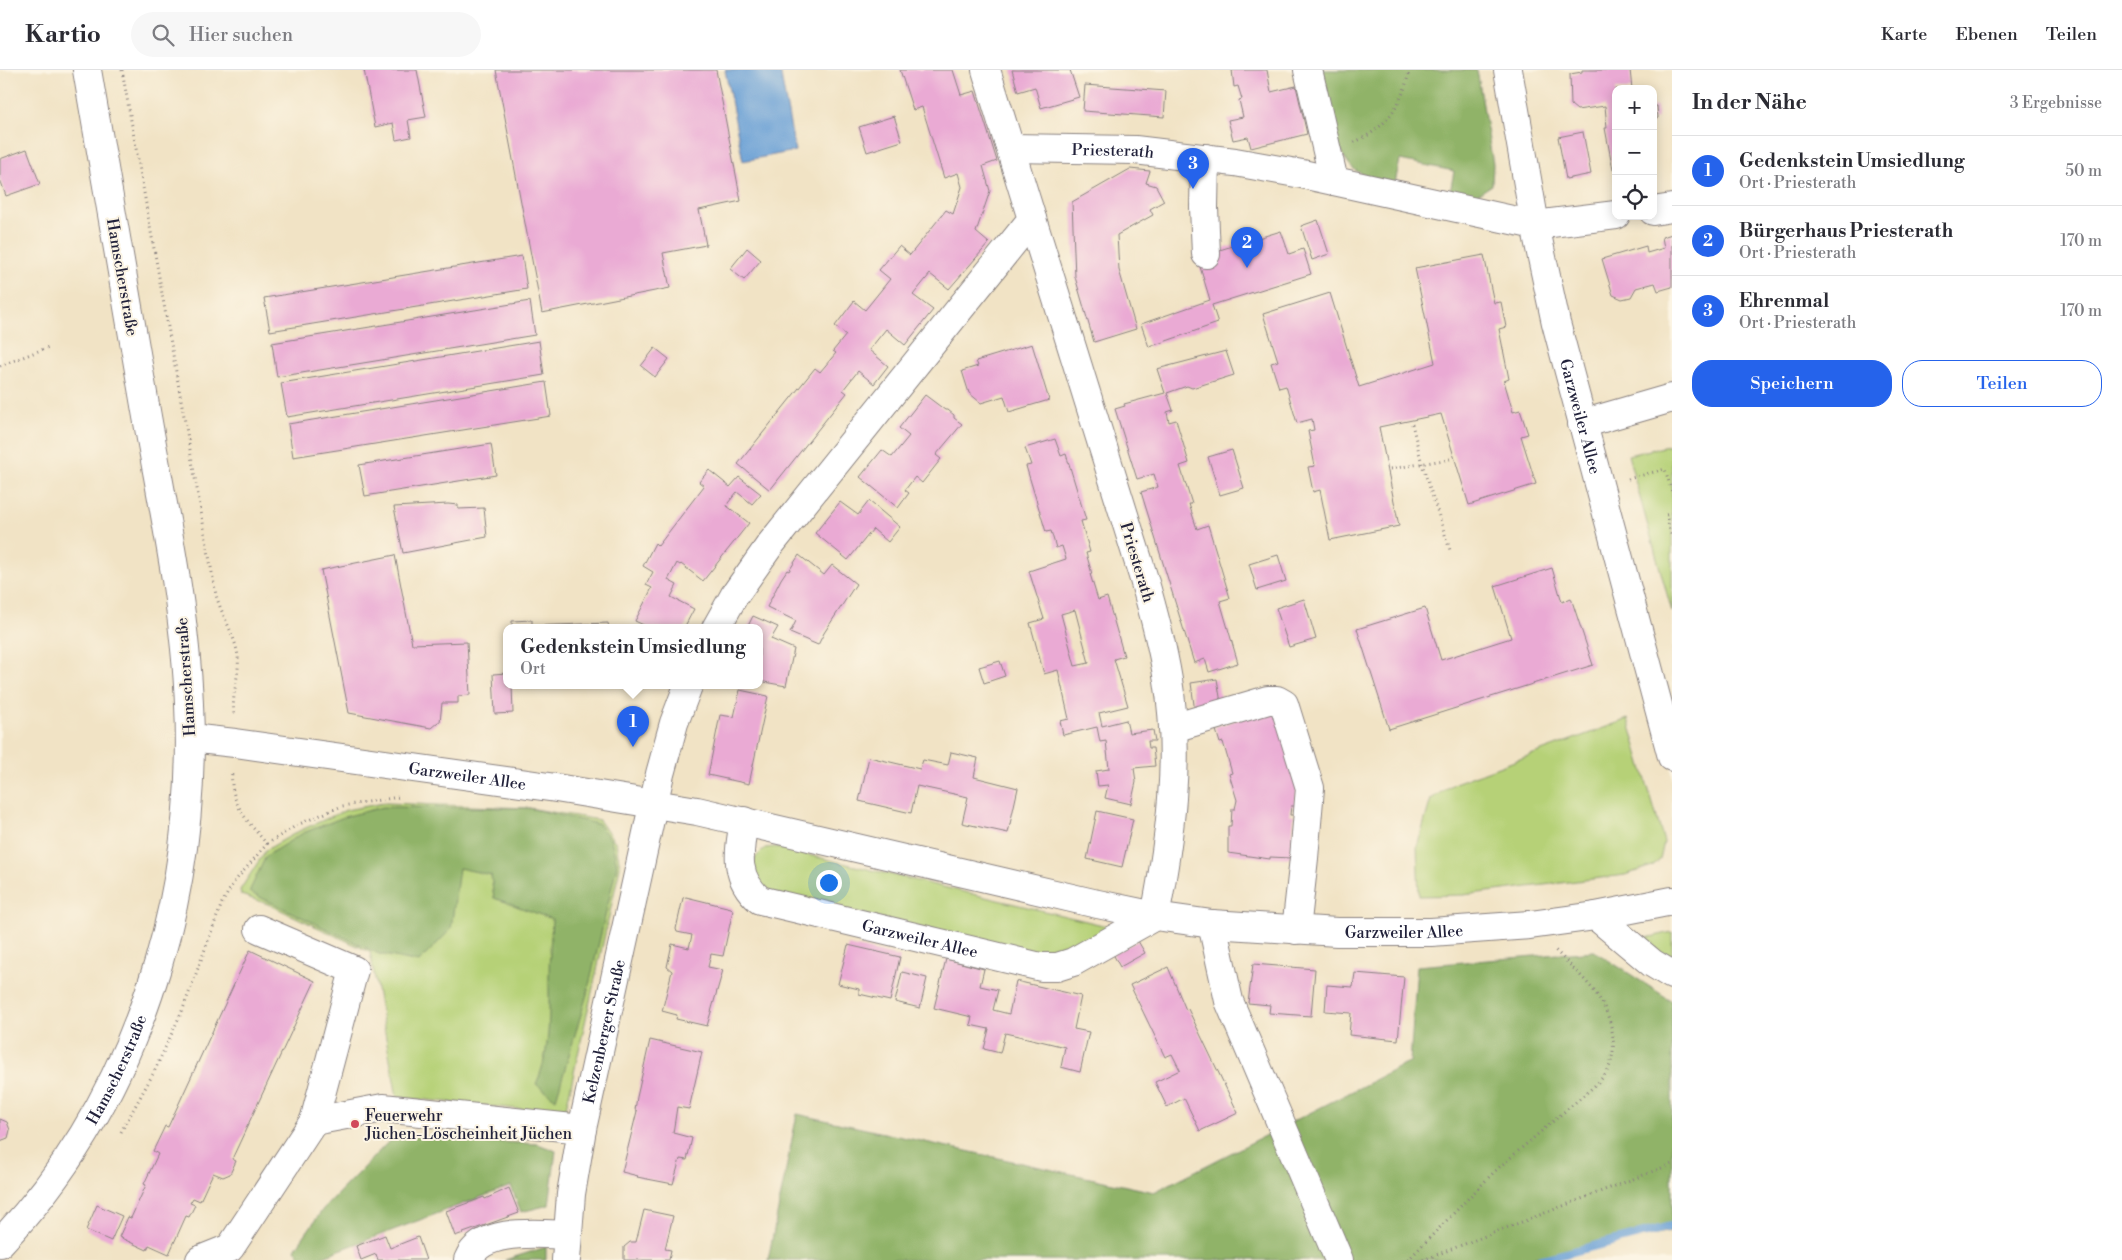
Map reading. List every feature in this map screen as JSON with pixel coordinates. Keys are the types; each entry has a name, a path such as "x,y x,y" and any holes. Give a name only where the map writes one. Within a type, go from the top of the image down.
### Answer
{"street":[{"name":"Hamscherstraße","path":"0,1243 52,1181 88,1126 121,1064 144,1009 162,952 174,900 186,822 190,738 187,664 175,573 87,70"},
{"name":"Priesterath","path":"986,70 1151,604 1168,681 1173,728 1173,772 1170,821 1155,916"},
{"path":"1308,70 1334,181"},
{"name":"Garzweiler Allee","path":"1508,70 1535,225 1556,323 1672,757"},
{"name":"Priesterath","path":"1011,148 1135,150 1205,158 1334,181 1535,225 1612,215"},
{"path":"1205,158 1204,207 1206,254"},
{"path":"1657,210 1672,208"},
{"path":"718,624 734,596 770,545 1032,219"},
{"path":"1582,424 1672,398"},
{"path":"654,803 666,747 687,689"},
{"path":"1173,728 1268,700 1277,700 1284,704 1310,788 1296,930"},
{"name":"Garzweiler Allee","path":"190,738 245,744 654,803 744,821 1155,916 1212,924 1296,930 1382,933 1430,932 1530,925 1596,916 1672,901"},
{"name":"Kelzenberger Straße","path":"567,1248 571,1194 582,1129 654,803"},
{"name":"Garzweiler Allee","path":"744,821 739,854 740,870 749,889 760,900 1041,967 1057,967 1073,962 1155,916"},
{"path":"1596,916 1652,963 1672,975"},
{"path":"1212,924 1229,1000 1339,1260"},
{"path":"200,1260 230,1248 314,1121 354,970 259,929"},
{"path":"314,1121 383,1108 582,1129"},
{"path":"468,1260 474,1249 482,1243 498,1237 529,1234 567,1248"}],"path":[{"path":"1327,151 1363,139 1382,126 1400,99 1409,70"},
{"path":"0,366 51,346"},
{"path":"1412,424 1422,464 1451,553"},
{"path":"1390,470 1450,460"},
{"path":"1599,487 1665,469 1672,492"},
{"path":"1672,514 1666,515 1672,538"},
{"path":"267,844 297,825 342,806 400,797"},
{"path":"1408,1260 1497,1169 1591,1089 1609,1068 1613,1057 1613,1038 1603,1004 1586,981 1530,925"},
{"path":"1423,1260 1672,1164"}],"green space":[{"path":"1318,70 1477,70 1493,164 1492,185 1475,196 1450,193 1454,171 1400,160 1395,183 1359,173 1347,162 1340,151 1330,123"},
{"path":"1672,445 1672,612 1628,455"},
{"path":"1628,719 1664,842 1660,860 1652,866 1625,875 1463,895 1419,896 1417,847 1431,799 1455,783"},
{"path":"384,803 529,808 599,820 616,843 620,867 566,1108 548,1112 397,1097 370,952 268,904 241,895 240,890 266,850 299,831 346,810"},
{"path":"383,807 529,808 598,824 611,840 617,865 587,994 556,1099 536,1084 547,1046 552,919 494,898 491,875 459,868 451,929 419,962 379,954 249,892 266,856 303,833 344,817"},
{"path":"775,847 1107,926 1112,929 1056,959 764,891 751,870 756,857 765,848"},
{"path":"1672,932 1672,962 1642,939"},
{"path":"1594,951 1672,1001 1672,1231 1521,1260 768,1260 797,1114 1154,1192 1410,1062 1417,966"},
{"path":"394,1136 538,1144 556,1151 549,1205 521,1212 511,1186 313,1260 303,1260 295,1249 323,1209"},
{"path":"546,1247 546,1260 505,1260"}],"water":[{"path":"725,70 780,70 795,151 743,161"}],"building":[{"path":"364,70 417,70 426,117 408,120 411,137 396,140 393,123 375,127"},
{"path":"496,70 716,70 741,201 699,210 706,245 663,253 670,288 542,313"},
{"path":"900,70 953,70 961,95 975,91 997,161 983,166 990,191 976,232 989,243 949,289 930,274 913,295 933,310 905,345 886,329 869,350 888,366 874,384 858,371 843,390 847,393 770,490 738,464 815,368 820,372 836,353 833,351 846,335 835,326 854,301 865,310 890,279 879,270 899,246 910,255 946,210 953,214 962,187 958,173 944,178 922,107 913,110"},
{"path":"1012,70 1070,70 1079,97 1041,108 1035,87 1018,92"},
{"path":"1232,70 1267,70 1271,92 1296,86 1307,134 1251,148 1248,137 1233,140 1228,120 1243,117 1239,100 1242,99 1238,86 1234,87"},
{"path":"1582,70 1630,70 1632,85 1612,85 1612,165 1605,128 1607,128 1605,106 1577,110 1571,105 1570,74 1582,72"},
{"path":"1085,85 1166,91 1164,117 1083,111"},
{"path":"894,116 902,141 867,152 859,127"},
{"path":"1583,132 1591,174 1566,179 1558,137"},
{"path":"27,149 40,184 6,196 0,179 0,159"},
{"path":"1130,169 1150,171 1146,183 1156,186 1164,201 1150,209 1153,215 1117,235 1119,270 1136,329 1094,342 1075,277 1072,202"},
{"path":"1318,220 1329,254 1312,260 1301,226"},
{"path":"1281,231 1289,254 1303,249 1311,274 1212,305 1218,323 1149,347 1141,324 1210,300 1197,257"},
{"path":"1672,234 1672,287 1658,291 1655,283 1636,288 1631,297 1622,299 1613,295 1602,259 1646,246 1647,253 1664,248 1662,237"},
{"path":"747,248 761,260 744,280 730,269"},
{"path":"1484,255 1494,303 1501,302 1506,327 1499,329 1509,379 1504,381 1513,412 1520,410 1528,434 1521,436 1536,484 1469,505 1441,414 1379,427 1399,526 1330,540 1320,490 1313,492 1308,467 1315,466 1308,431 1314,430 1312,419 1297,423 1286,386 1279,388 1271,363 1278,361 1263,314 1330,293 1359,387 1435,363 1415,268"},
{"path":"522,256 527,289 270,331 264,298"},
{"path":"530,301 535,335 277,377 272,343"},
{"path":"539,341 544,375 287,417 281,383"},
{"path":"1032,344 1049,400 1009,412 1004,396 981,403 969,393 962,371 978,366 976,361"},
{"path":"655,348 669,359 655,377 641,366"},
{"path":"1226,351 1234,375 1192,388 1187,386 1167,393 1173,410 1167,412 1169,422 1176,420 1189,463 1180,466 1192,504 1189,504 1197,529 1208,525 1230,598 1220,601 1238,663 1209,672 1205,659 1194,663 1141,492 1158,487 1154,474 1137,479 1115,409 1125,406 1124,404 1165,393 1157,369"},
{"path":"546,382 551,416 293,457 288,424"},
{"path":"925,395 945,410 948,410 962,424 936,455 941,459 922,483 915,477 905,490 909,493 898,508 860,477 882,450 892,457 909,436 899,428"},
{"path":"1055,439 1061,456 1066,454 1086,520 1081,521 1090,552 1086,553 1092,574 1090,574 1098,600 1107,597 1124,656 1114,659 1128,706 1099,713 1102,726 1126,720 1129,733 1153,730 1155,741 1148,741 1149,748 1153,748 1155,766 1134,768 1136,782 1131,804 1105,798 1108,785 1098,786 1096,771 1109,769 1106,741 1100,742 1097,727 1063,735 1060,721 1069,719 1058,670 1044,674 1030,623 1044,619 1029,571 1066,559 1062,546 1056,548 1051,531 1046,532 1026,466 1031,465 1025,448","holes":["1075,610 1089,663 1075,666 1061,614"]},
{"path":"491,444 496,475 365,496 359,465"},
{"path":"1232,450 1244,488 1220,495 1208,457"},
{"path":"709,470 730,487 739,477 761,494 752,504 737,492 728,503 727,506 749,523 703,581 677,563 668,580 677,585 671,597 694,609 686,624 641,624 635,621 652,588 646,585 653,572 643,566 655,543 658,546 704,486 699,482"},
{"path":"869,501 900,527 888,542 873,529 848,560 815,533 840,502 858,515"},
{"path":"458,505 458,509 484,508 487,537 403,553 394,507"},
{"path":"395,555 412,644 467,642 470,695 458,696 458,703 442,703 440,722 431,728 349,713 321,570"},
{"path":"799,555 824,575 832,565 856,584 818,645 790,633 796,621 767,607 781,579 787,570 789,571"},
{"path":"1278,555 1286,581 1257,590 1249,564"},
{"path":"1552,568 1562,602 1571,598 1593,665 1389,729 1357,629 1425,608 1441,660 1511,638 1495,586"},
{"path":"1304,599 1316,639 1289,647 1276,608"},
{"path":"753,616 778,627 771,639 794,649 786,686 763,682 763,624 749,624"},
{"path":"532,620 532,624 512,624 512,621"},
{"path":"1000,661 1005,676 984,683 979,667"},
{"path":"503,673 503,689 512,689 513,713 495,714 493,674"},
{"path":"1217,679 1222,709 1195,712 1191,683"},
{"path":"740,690 768,696 749,784 708,775 720,715 734,717"},
{"path":"1275,708 1297,788 1295,806 1291,806 1290,815 1294,815 1291,858 1270,857 1270,859 1228,853 1228,826 1231,826 1232,809 1235,809 1237,800 1229,774 1232,773 1223,742 1220,743 1215,727"},
{"path":"951,752 978,758 974,777 1018,788 1008,833 962,823 968,797 917,786 911,813 859,801 869,757 920,769 923,760 948,765"},
{"path":"1097,811 1133,819 1122,867 1087,859"},
{"path":"686,897 733,910 723,956 711,954 708,967 723,970 707,1026 676,1019 677,1015 662,1011 672,971 667,967 672,944 689,948 692,935 677,932 676,929 683,898"},
{"path":"1138,941 1145,953 1120,967 1113,954"},
{"path":"848,945 900,957 890,1001 859,994 859,989 838,984"},
{"path":"250,950 315,981 232,1159 236,1161 230,1174 223,1177 213,1173 200,1201 193,1198 190,1203 195,1205 189,1217 186,1216 169,1254 149,1245 147,1250 119,1237 128,1217 131,1218 146,1185 144,1184 158,1154 153,1151 165,1126 168,1127"},
{"path":"946,959 984,969 980,986 998,990 993,1010 1009,1014 1016,981 1081,996 1074,1029 1089,1032 1080,1072 1061,1067 1065,1047 1036,1040 1005,1033 1000,1053 984,1049 989,1029 970,1025 972,1017 934,1008"},
{"path":"1253,964 1315,969 1311,1016 1269,1013 1270,1005 1248,1003"},
{"path":"1168,967 1186,1010 1188,1009 1238,1113 1200,1131 1184,1098 1167,1107 1155,1082 1180,1070 1172,1054 1165,1057 1130,985"},
{"path":"902,972 927,978 920,1008 895,1002"},
{"path":"1355,973 1404,977 1398,1040 1349,1035 1351,1013 1325,1011 1327,985 1353,987"},
{"path":"650,1040 702,1052 689,1109 677,1107 673,1133 692,1138 687,1160 680,1159 673,1184 622,1172 637,1111 635,1110 637,1097"},
{"path":"0,1119 7,1122 10,1130 8,1138 0,1141"},
{"path":"509,1188 519,1213 455,1236 446,1211 484,1197 485,1199"},
{"path":"97,1205 122,1216 111,1241 86,1230"},
{"path":"644,1210 673,1216 665,1249 671,1250 669,1260 624,1260 624,1247 630,1242 636,1242"},
{"path":"385,1235 390,1248 418,1237 426,1260 378,1260 376,1254 361,1260 356,1246"}],"waterway":[{"path":"1540,1260 1672,1226"}],"place":[{"name":"Ehrenmal","path":"1193,189"},
{"name":"Bürgerhaus Priesterath","path":"1247,268"},
{"name":"Gedenkstein Umsiedlung","path":"633,747"},
{"name":"Feuerwehr Jüchen-Löscheinheit Jüchen","path":"355,1124"}]}
